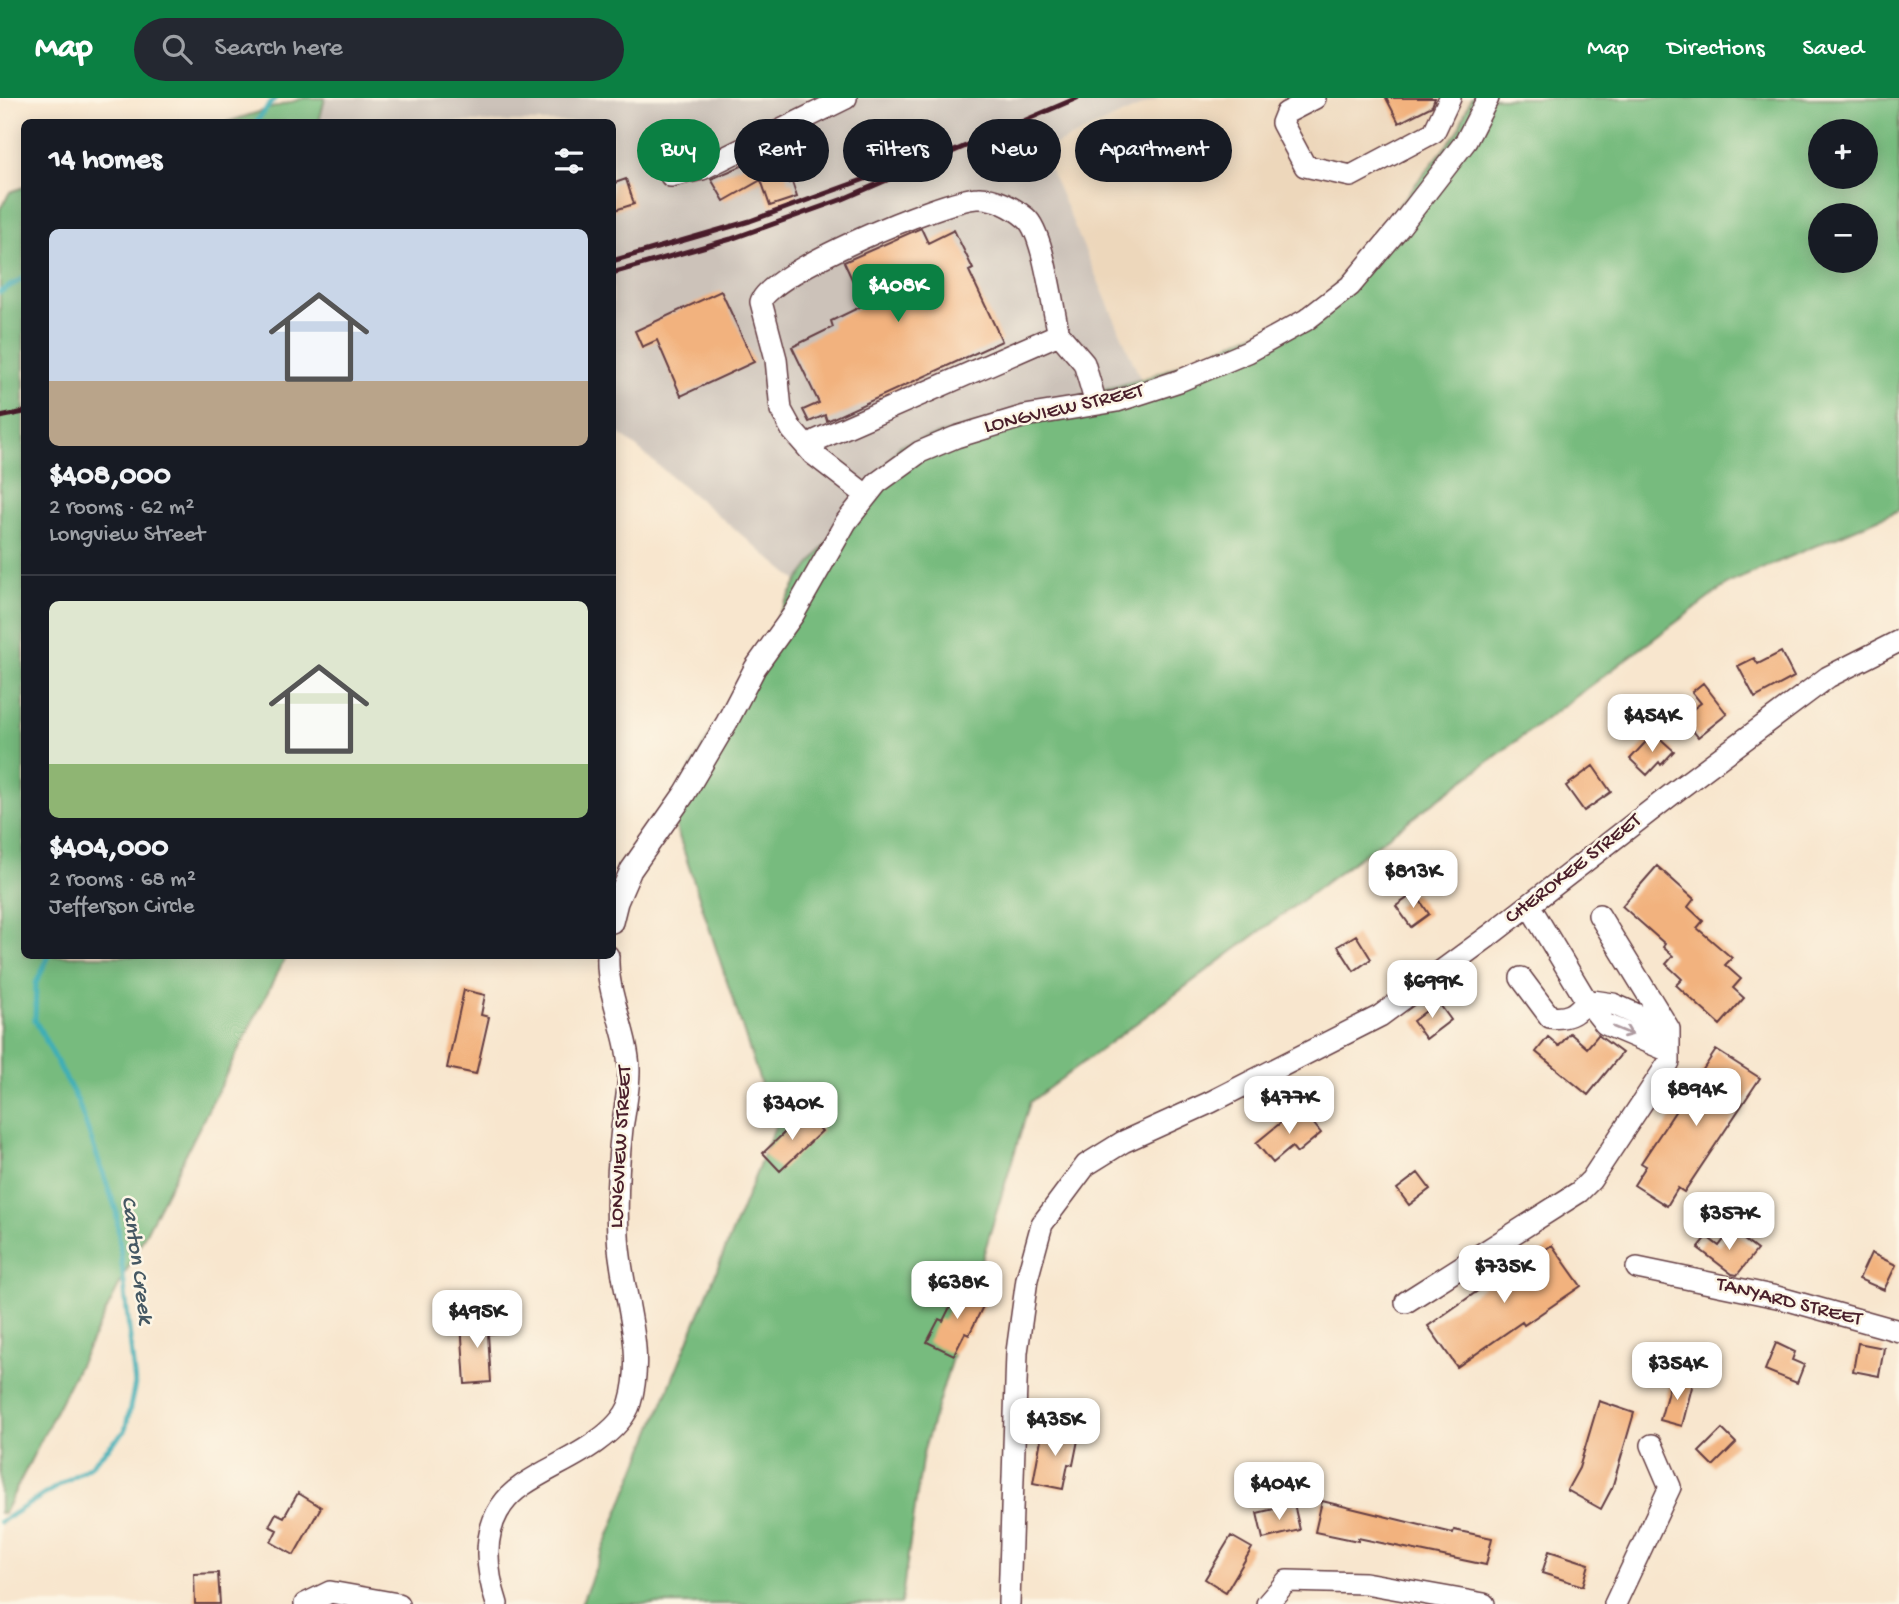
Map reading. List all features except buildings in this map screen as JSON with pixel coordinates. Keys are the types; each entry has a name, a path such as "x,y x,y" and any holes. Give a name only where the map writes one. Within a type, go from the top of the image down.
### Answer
{"street":[{"path":"720,160 846,98"},
{"path":"1315,98 1286,113 1282,123 1305,166 1351,176 1434,132 1450,98"},
{"name":"LONGVIEW STREET","path":"616,906 631,870 685,793 755,668 793,615 846,522 866,495 897,467 920,452 1025,416 1117,401 1179,381 1248,352 1306,320 1350,286 1398,229 1466,141 1488,98"},
{"path":"866,495 813,454 792,430 781,410 776,359 761,302 762,295 793,272 852,243 956,201 980,198 997,201 1029,220 1044,254 1059,334 1084,363 1096,404"},
{"path":"813,454 817,440 1059,334"},
{"name":"CHEROKEE STREET","path":"1009,1604 1017,1352 1027,1279 1042,1224 1086,1165 1123,1142 1211,1102 1380,1016 1828,677 1899,641"},
{"path":"1529,905 1586,1000 1605,1024 1669,1051"},
{"path":"1406,1302 1579,1192 1591,1180 1669,1062 1669,1029 1600,915"},
{"name":"LONGVIEW STREET","path":"497,1604 490,1581 487,1552 493,1518 506,1499 523,1485 574,1458 603,1438 621,1420 629,1406 638,1363 618,1238 617,1192 629,1069 608,959"},
{"path":"1521,978 1549,1017 1564,1018 1580,1010 1586,1000"},
{"path":"1586,1000 1613,1003 1669,1029"},
{"name":"TANYARD STREET","path":"1637,1268 1777,1297 1899,1331"},
{"path":"1615,1604 1670,1487 1652,1445"},
{"path":"1267,1604 1287,1581 1365,1583 1484,1604"},
{"path":"305,1604 330,1592 398,1604"}],"shaded area":[{"path":"325,98 1159,98 1113,119 1075,119 1075,136 1061,142 1061,119 967,119 967,182 1055,182 1141,380 901,445 797,581 616,430 616,119 320,119"},
{"path":"1159,98 1471,98 1458,131 1317,308 1141,380 1055,182 1061,182 1061,142 1075,136 1075,182 1232,182 1232,119 1113,119"}],"green space":[{"path":"304,98 325,98 320,119 237,119"},
{"path":"1471,98 1899,98 1899,510 1729,583 1030,1102 923,1453 901,1604 581,1604 775,1127 669,806 798,581 901,445 1147,378 1317,308 1458,131"},
{"path":"21,188 21,959 284,959 4,1513 0,1513 0,209 10,192"}],"waterway":[{"name":"Canton Creek","path":"258,119 275,98"},
{"path":"0,292 21,280"},
{"name":"Canton Creek","path":"0,1522 90,1466 125,1431 135,1384 116,1210 78,1102 35,1020 36,983 48,959"}],"railway":[{"path":"616,272 731,239 843,199 1077,98"},
{"path":"616,260 750,221 857,182"},
{"path":"0,417 21,413"}]}
